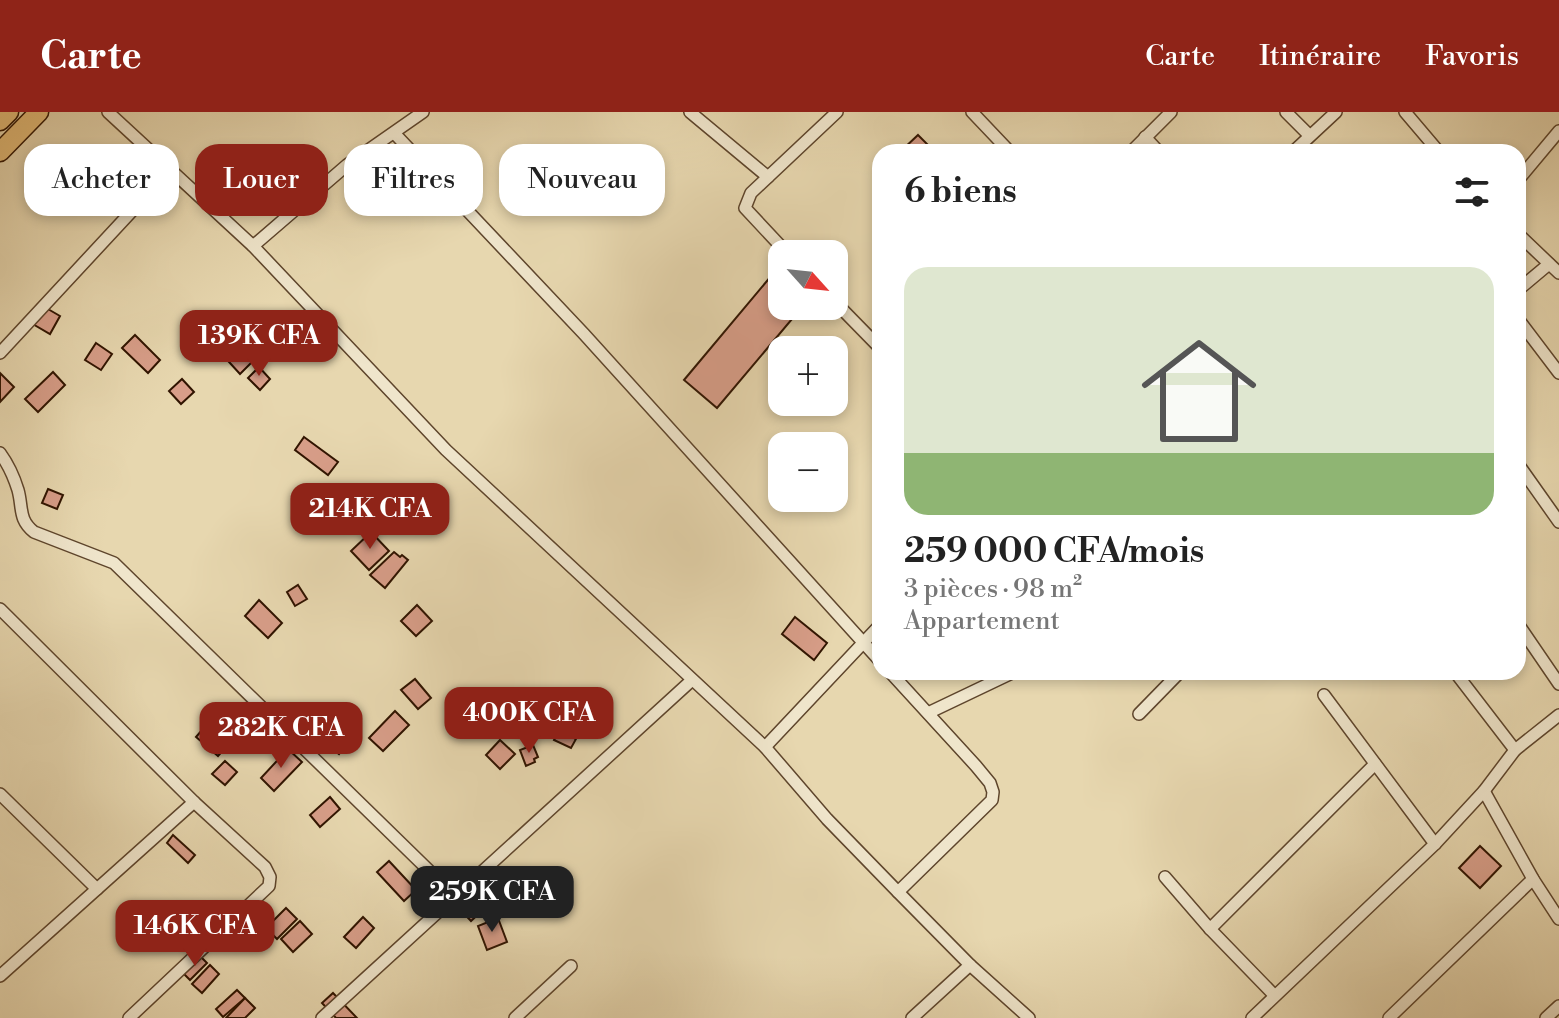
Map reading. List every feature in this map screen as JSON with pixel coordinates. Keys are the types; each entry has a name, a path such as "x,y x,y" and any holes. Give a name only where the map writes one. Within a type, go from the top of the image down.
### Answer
{"main road":[{"path":"0,121 9,112"},
{"path":"0,152 39,112"}],"street":[{"path":"108,112 142,144"},
{"path":"253,246 347,165 423,112"},
{"path":"690,112 768,177"},
{"path":"775,240 745,208 751,193 837,112"},
{"path":"972,112 1002,144"},
{"path":"1138,144 1171,112"},
{"path":"1286,112 1309,135"},
{"path":"1301,144 1336,112"},
{"path":"1405,112 1432,144"},
{"path":"1526,170 1559,131"},
{"path":"395,134 584,334 872,652"},
{"path":"1145,137 1152,144"},
{"path":"179,178 253,246 446,450 765,747 827,819 898,892 970,965 1029,1018"},
{"path":"0,353 127,216"},
{"path":"1526,242 1559,273"},
{"path":"1526,283 1549,264"},
{"path":"848,315 872,340"},
{"path":"1526,330 1559,373"},
{"path":"0,453 7,461 19,493 20,514 25,525 34,532 114,563 455,896"},
{"path":"1526,475 1559,522"},
{"path":"0,609 194,802 265,867 270,877 269,886 129,1018"},
{"path":"765,747 872,634"},
{"path":"1526,636 1559,684"},
{"path":"322,1018 692,680"},
{"path":"897,680 990,783 993,792 992,800 898,892"},
{"path":"928,713 997,680"},
{"path":"1139,714 1172,680"},
{"path":"1461,680 1515,750"},
{"path":"1324,695 1435,844"},
{"path":"1252,1018 1435,844 1484,791 1515,750 1559,715"},
{"path":"1210,929 1375,764"},
{"path":"1484,791 1559,919"},
{"path":"0,794 97,889"},
{"path":"0,976 194,802"},
{"path":"1165,877 1274,995"},
{"path":"1389,1018 1533,879"},
{"path":"912,1018 970,965"},
{"path":"515,1018 571,966"},
{"path":"1546,1018 1559,1006"}],"building":[{"path":"918,135 927,144 908,144"},
{"path":"768,280 768,320 791,320 778,336 768,336 768,348 717,408 684,380"},
{"path":"41,305 60,316 50,334 31,323"},
{"path":"135,335 160,360 148,373 122,348"},
{"path":"231,340 252,362 240,374 219,351"},
{"path":"96,343 112,354 101,370 85,360"},
{"path":"259,367 270,379 260,390 248,378"},
{"path":"53,372 65,385 38,412 25,399"},
{"path":"0,373 14,387 0,402"},
{"path":"182,379 194,392 181,404 169,391"},
{"path":"304,437 338,462 328,475 295,450"},
{"path":"48,489 63,495 57,509 42,503"},
{"path":"371,532 389,551 369,570 351,551"},
{"path":"394,552 408,560 385,588 370,575"},
{"path":"298,585 307,599 295,606 287,592"},
{"path":"259,600 282,623 268,638 245,616"},
{"path":"417,605 432,621 416,636 401,621"},
{"path":"795,617 827,643 814,660 782,634"},
{"path":"415,679 431,698 418,709 401,690"},
{"path":"395,711 409,725 383,751 369,738"},
{"path":"329,727 349,741 339,754 320,739"},
{"path":"203,729 225,748 218,756 196,737"},
{"path":"559,730 576,739 571,748 554,740"},
{"path":"500,740 515,754 500,769 486,755"},
{"path":"533,745 538,757 526,766 520,750"},
{"path":"288,749 302,762 274,791 261,778"},
{"path":"225,761 237,772 225,785 212,774"},
{"path":"330,797 340,809 320,827 310,815"},
{"path":"173,835 195,855 188,863 167,843"},
{"path":"1480,846 1501,866 1480,888 1459,868"},
{"path":"389,861 416,890 404,901 377,872"},
{"path":"493,868 523,900 506,915 476,883"},
{"path":"460,879 486,907 471,921 445,893"},
{"path":"286,908 297,919 277,939 266,928"},
{"path":"363,917 374,928 356,948 344,937"},
{"path":"498,918 507,942 487,950 478,926"},
{"path":"300,921 312,934 293,952 281,939"},
{"path":"200,956 207,963 190,980 183,973"},
{"path":"210,965 219,974 202,993 192,984"},
{"path":"237,990 245,998 223,1017 216,1009"},
{"path":"333,993 357,1018 336,1018 322,1003"},
{"path":"245,998 255,1008 245,1018 226,1018"}]}
